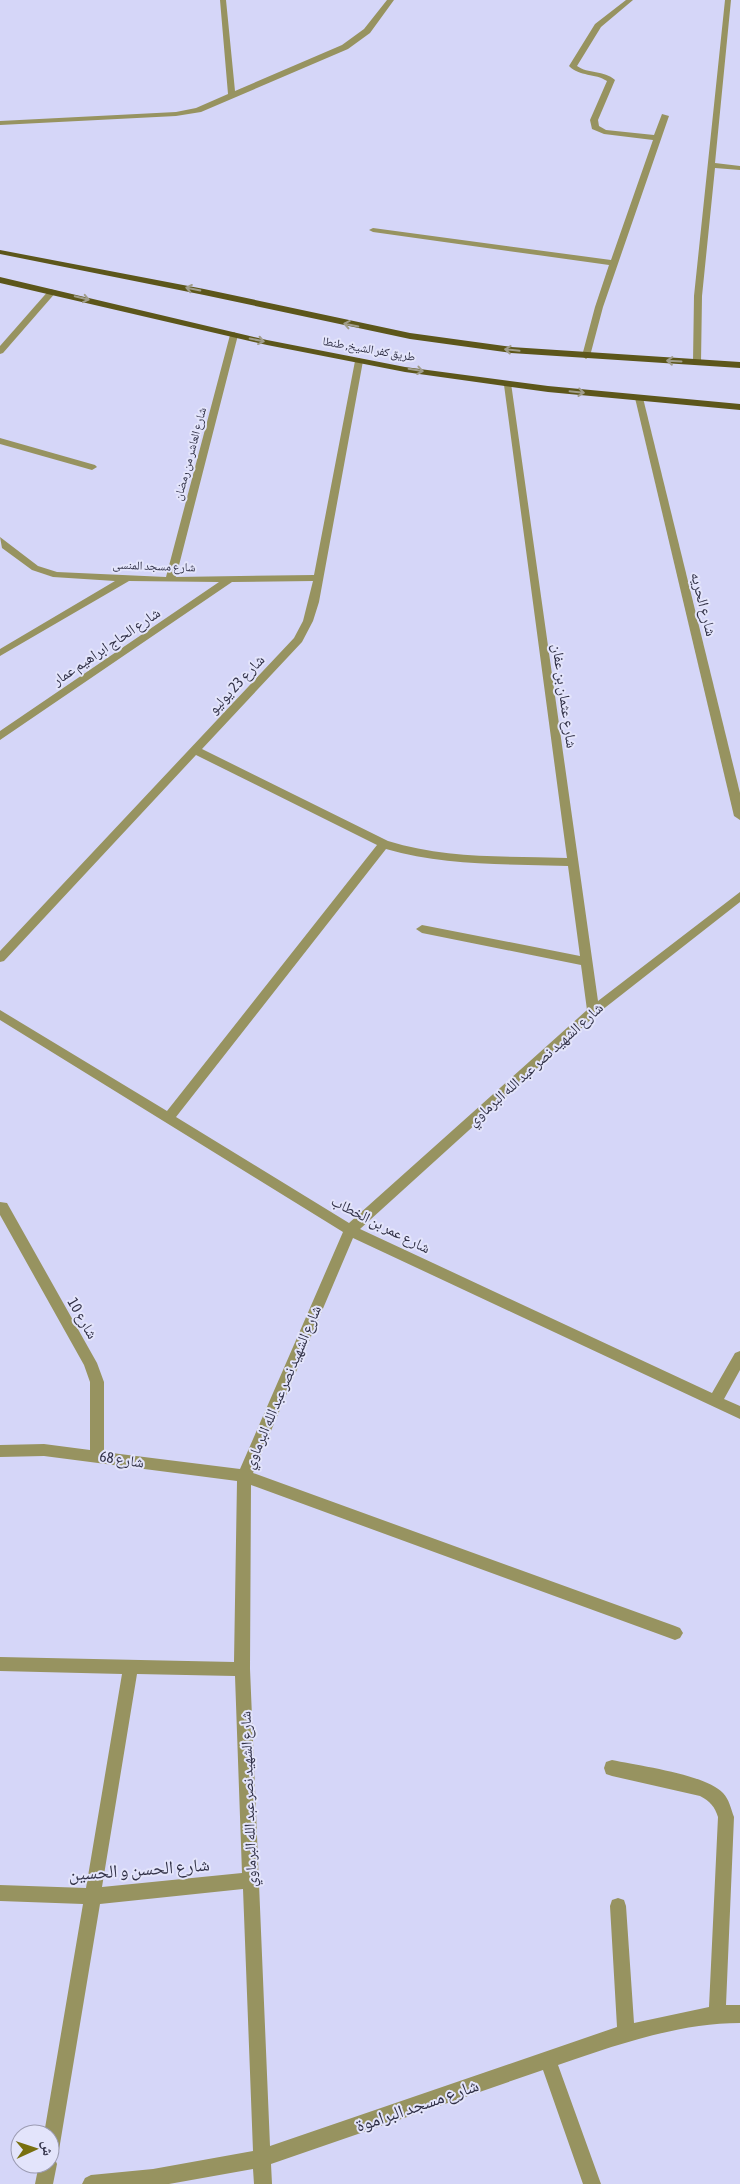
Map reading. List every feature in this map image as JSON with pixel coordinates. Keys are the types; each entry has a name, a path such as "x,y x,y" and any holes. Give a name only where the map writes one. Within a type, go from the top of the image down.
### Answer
{"main road":[{"name":"طريق كفر الشيخ, طنطا","path":"0,252 139,278 410,336 511,350 740,365"},
{"name":"طريق كفر الشيخ, طنطا","path":"0,280 234,335 359,361 508,385 740,408"}],"street":[{"path":"224,0 232,97"},
{"path":"0,123 176,114 198,110 345,47 367,31 391,0"},
{"path":"630,0 598,26 573,66 577,70 600,74 611,80 594,120 595,127 604,132 657,138"},
{"path":"697,362 698,296 728,0"},
{"path":"586,356 599,306 665,116"},
{"path":"711,165 740,168"},
{"path":"373,230 614,263"},
{"path":"0,351 53,291"},
{"name":"شارع العاشر من رمضان","path":"170,580 234,335"},
{"name":"شارع 23 يوليو","path":"0,958 298,640 308,621 318,578 359,361"},
{"name":"شارع عثمان بن عفان","path":"508,385 593,1011"},
{"name":"شارع الحريه","path":"639,398 740,816"},
{"path":"0,440 92,467"},
{"name":"شارع مسجد المنسى","path":"2,545 35,568 45,572 68,576 170,580 318,578"},
{"path":"0,653 128,578"},
{"name":"شارع الحاج ابراهيم عمار","path":"0,736 229,580"},
{"path":"194,750 384,844 414,853 445,858 573,862"},
{"path":"168,1118 384,844"},
{"name":"شارع الشهيد نصر عبد الله البرماوي","path":"263,2184 242,1669 244,1476 350,1230 593,1011 740,896"},
{"path":"422,929 587,962"},
{"name":"شارع عمر بن الخطاب","path":"0,1014 350,1230 740,1413"},
{"name":"شارع 10","path":"2,1207 90,1363 97,1382 97,1456"},
{"path":"715,1401 740,1356"},
{"name":"شارع 68","path":"0,1451 44,1450 244,1476 675,1633"},
{"path":"0,1664 242,1669"},
{"path":"54,2124 130,1666"},
{"path":"612,1768 706,1790 720,1801 723,1808 726,1817 717,2014"},
{"name":"شارع الحسن و الحسين","path":"0,1893 92,1896 251,1880"},
{"path":"618,1906 626,2033"},
{"name":"شارع مسجد البراموة","path":"91,2184 153,2178 262,2158 626,2033 717,2014 740,2014"},
{"path":"548,2060 592,2184"}]}
